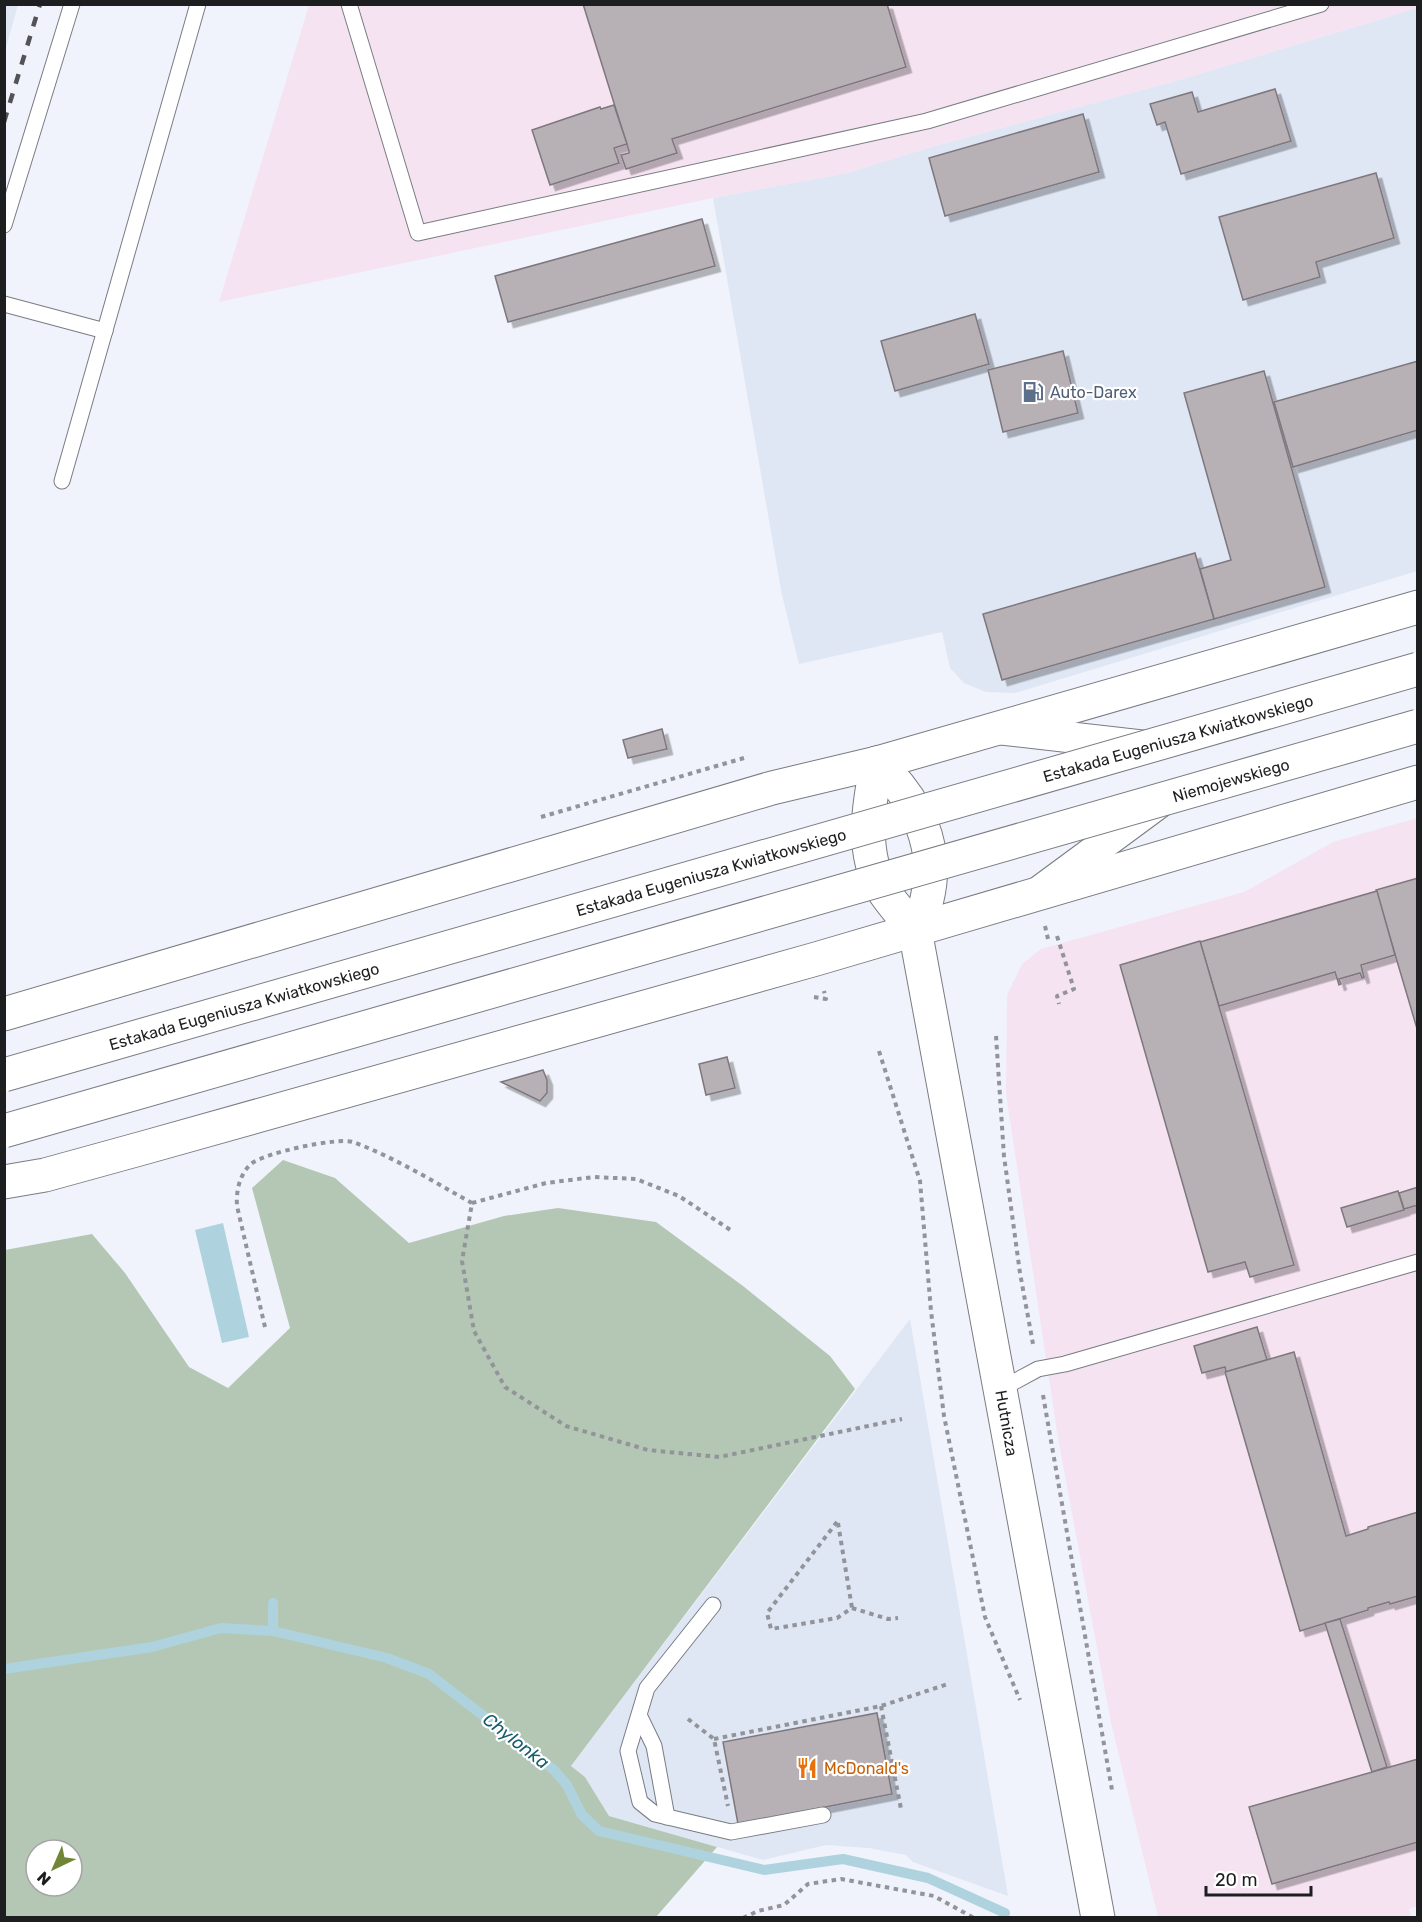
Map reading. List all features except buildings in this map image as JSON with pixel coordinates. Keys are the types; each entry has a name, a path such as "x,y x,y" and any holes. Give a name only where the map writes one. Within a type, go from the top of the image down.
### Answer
{"main road":[{"path":"4,1014 772,788 877,763 1418,607"},
{"name":"Estakada Eugeniusza Kwiatkowskiego","path":"4,1075 1418,669"},
{"path":"4,1131 1418,727"},
{"path":"877,763 896,779 916,811 927,836 931,881 927,902 915,930"},
{"name":"Hutnicza","path":"877,763 869,804 870,852 882,888 915,930 1098,1917"},
{"path":"4,1182 45,1175 121,1154 915,930 1418,782"}],"street":[{"path":"991,729 1148,747 1418,669"},
{"name":"Niemojewskiego","path":"1036,894 1163,799 1418,727"}],"lane":[{"path":"4,225 72,4"},
{"path":"62,481 198,4"},
{"path":"349,4 418,233 927,121 1321,4"},
{"path":"4,304 105,331"},
{"path":"1001,1389 1038,1369 1065,1364 1418,1262"},
{"path":"713,1605 647,1688 628,1751 640,1802 655,1814 731,1832 823,1815"},
{"path":"640,1716 654,1746 667,1817"}],"path":[{"path":"571,808 752,756"},
{"path":"1057,936 1074,989 1057,996 1059,1004"},
{"path":"996,1036 1004,1156 1020,1273 1113,1791"},
{"path":"879,1051 920,1181 931,1311 944,1416 985,1617"},
{"path":"265,1328 237,1206 236,1191 251,1164 288,1148 350,1141 408,1168 472,1203 546,1183 594,1177 636,1179 679,1196 732,1231"},
{"path":"472,1203 462,1261 474,1331 505,1387 566,1426 648,1450 719,1456 902,1419"},
{"path":"837,1522 839,1533 852,1608 837,1618 771,1629 766,1613 837,1522"},
{"path":"852,1608 888,1619 898,1618"},
{"path":"714,1739 881,1706 948,1684"},
{"path":"881,1706 901,1809"},
{"path":"688,1719 714,1739 732,1824 731,1832"},
{"path":"743,1917 784,1905 808,1884 841,1878 934,1896 974,1917"}],"shaded area":[{"path":"4,5 18,5 5,51"},
{"path":"309,5 1417,5 1417,8 1186,78 924,149 847,173 713,198 219,302"},
{"path":"1417,8 1417,571 1015,693 986,692 964,683 950,668 942,632 799,664 782,595 713,198 847,173 924,149 1186,78"},
{"path":"1417,818 1418,1906 1409,1909 1411,1917 1158,1917 1111,1723 1058,1438 1006,1094 1007,995 1022,964 1041,949 1244,892 1333,842"},
{"path":"910,1319 1008,1896 913,1862 906,1855 869,1848 826,1845 763,1860 609,1816 585,1777 571,1766"}],"green space":[{"path":"283,1160 335,1178 409,1243 504,1216 558,1208 656,1222 743,1286 830,1356 855,1389 571,1766 585,1777 609,1816 717,1847 656,1917 5,1917 5,1250 92,1234 125,1273 189,1367 228,1388 290,1328 252,1188"}],"water":[{"path":"223,1223 249,1337 222,1343 195,1230"}],"waterway":[{"path":"273,1603 273,1631"},
{"name":"Chylonka","path":"4,1669 152,1647 221,1628 273,1631 387,1658 429,1674 554,1770 567,1785 582,1815 599,1831 764,1870 843,1859 928,1878 1005,1913"}],"railway":[{"path":"4,122 40,4"}],"place":[{"name":"Auto-Darex","path":"1033,392"},
{"name":"McDonald's","path":"807,1768"}]}
